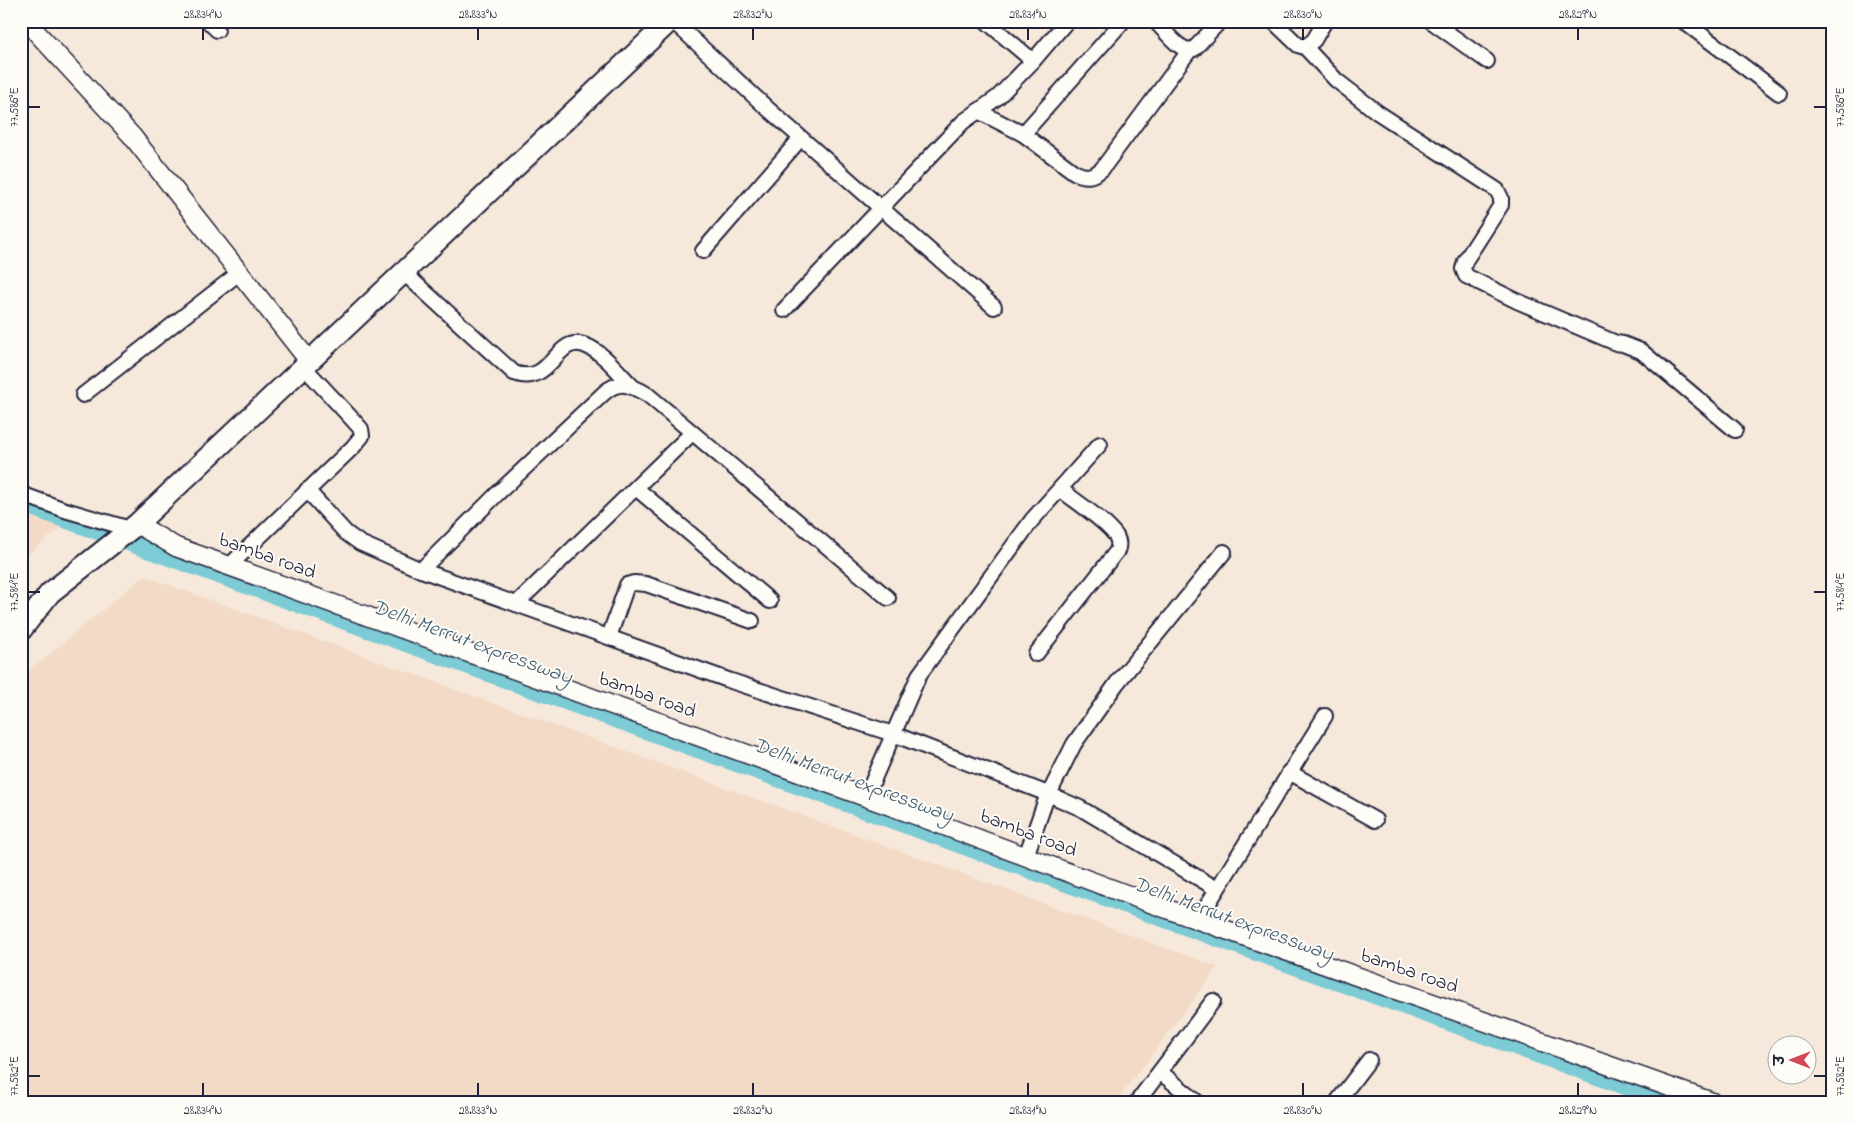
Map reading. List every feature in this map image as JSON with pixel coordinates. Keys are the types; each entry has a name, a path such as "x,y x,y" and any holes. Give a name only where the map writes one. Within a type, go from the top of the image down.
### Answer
{"main road":[{"path":"21,630 50,593 131,528 672,21"},
{"path":"21,608 50,593"}],"street":[{"path":"26,21 132,136 239,273 306,363 361,429 362,436 353,447 229,566"},
{"path":"672,21 801,138 994,306"},
{"path":"986,21 1033,62"},
{"path":"784,310 963,122 998,97 1033,62 1067,21"},
{"path":"1023,134 1123,21"},
{"path":"1155,21 1182,49 1189,51"},
{"path":"978,111 1023,134 1074,172 1084,176 1093,176 1102,170 1189,51 1194,49 1220,21"},
{"path":"1273,21 1298,45 1305,47 1336,80 1377,112 1497,190 1501,198 1501,205 1498,213 1465,261 1463,270 1466,276 1517,301 1616,343 1641,351 1735,430"},
{"path":"1305,47 1314,40 1325,21"},
{"path":"1432,21 1486,62"},
{"path":"1683,21 1779,94"},
{"path":"704,251 801,138"},
{"path":"403,272 514,373 534,376 563,350 572,345 583,344 596,351 631,385 648,395 888,598"},
{"path":"83,395 239,273"},
{"path":"420,570 497,494 612,386 620,384 631,385"},
{"path":"516,604 692,433"},
{"path":"866,797 924,668 1032,520 1100,444"},
{"path":"636,488 770,601"},
{"path":"1036,654 1117,551 1119,545 1117,537 1109,529 1060,489"},
{"path":"307,490 331,518 360,543 420,570 731,681 894,734 1048,794 1088,812 1217,889"},
{"path":"21,494 65,510 131,528"},
{"name":"bamba road","path":"131,528 176,547 866,797 1198,920 1712,1102"},
{"path":"1026,856 1048,794 1074,744 1117,683 1224,552"},
{"path":"609,637 627,585 634,582 646,584 752,621"},
{"path":"1198,920 1325,716"},
{"path":"1289,772 1375,820"},
{"path":"1137,1102 1214,1001"},
{"path":"1337,1102 1369,1060"},
{"path":"1160,1072 1197,1102"}],"shaded area":[{"path":"21,512 63,526 21,560"},
{"path":"144,576 1218,967 1116,1102 21,1102 21,678"}],"waterway":[{"name":"Delhi Merrut expressway","path":"21,503 1669,1102"}]}
